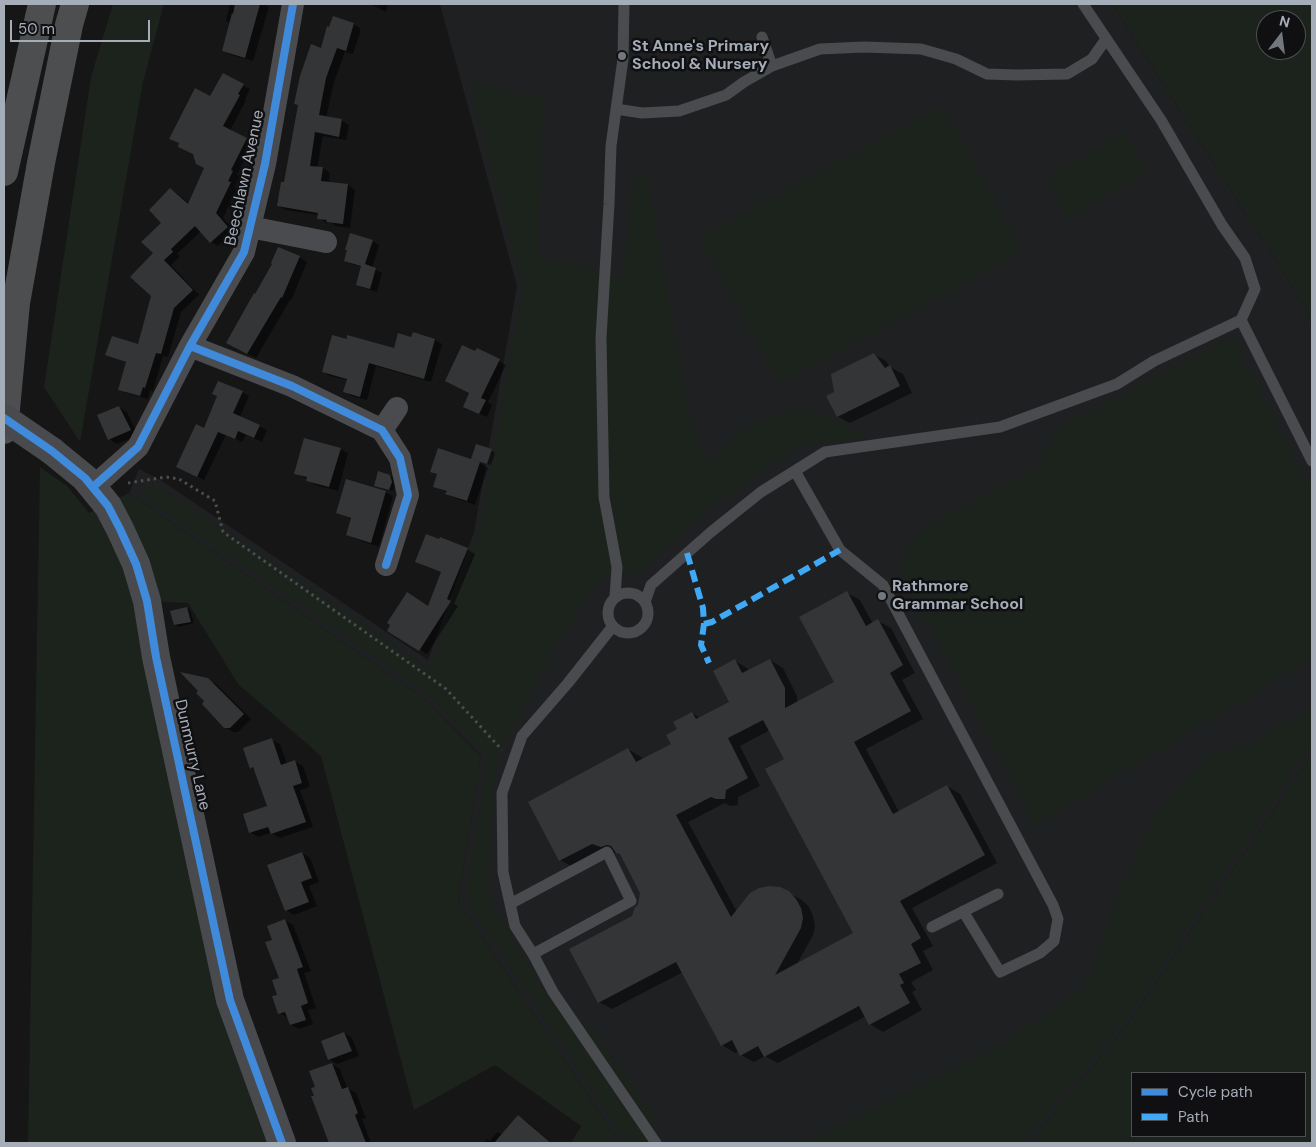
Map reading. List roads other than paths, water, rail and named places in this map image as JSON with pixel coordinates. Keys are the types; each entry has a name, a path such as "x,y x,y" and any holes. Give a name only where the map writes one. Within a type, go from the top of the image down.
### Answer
{"highway":[{"path":"4,172 42,4"},
{"path":"4,430 16,303 41,163 75,4"}],"street":[{"name":"Beechlawn Avenue","path":"93,487 138,447 190,346 244,252 265,164 293,4"},
{"name":"Beechlawn Avenue","path":"250,227 326,242"},
{"path":"190,346 292,386 382,430 400,458 408,495 386,565"},
{"path":"382,430 397,408"},
{"name":"Dunmurry Lane","path":"4,418 52,451 85,478 108,506 136,564 147,600 156,658 230,1000 282,1143"}],"lane":[{"path":"615,597 617,567 604,497 602,338 611,146 623,59 624,4"},
{"path":"645,602 652,585 711,532 761,492 825,452 1000,427 1117,384 1154,361 1241,320 1255,289 1245,258 1222,225 1161,120 1083,4"},
{"path":"762,37 772,66"},
{"path":"616,110 642,112 679,111 726,95 772,66 820,49 864,47 921,49 956,59 988,74 1066,74 1092,59 1106,39"},
{"path":"1241,320 1312,462"},
{"path":"795,471 840,550 883,585 1053,905 1058,919 1054,941 1040,953 995,975 964,911"},
{"path":"621,593 635,593 645,602 648,614 643,626 632,633 618,630 613,626 609,621 608,608 615,597 621,593"},
{"path":"613,626 568,683 522,736 502,794 503,872 515,926 533,954 553,992 656,1143"},
{"path":"510,904 607,852 631,901 533,954"},
{"path":"932,927 998,894"}],"place":[{"name":"St Anne's Primary School & Nursery","path":"622,56"},
{"name":"Rathmore Grammar School","path":"882,596"}]}
